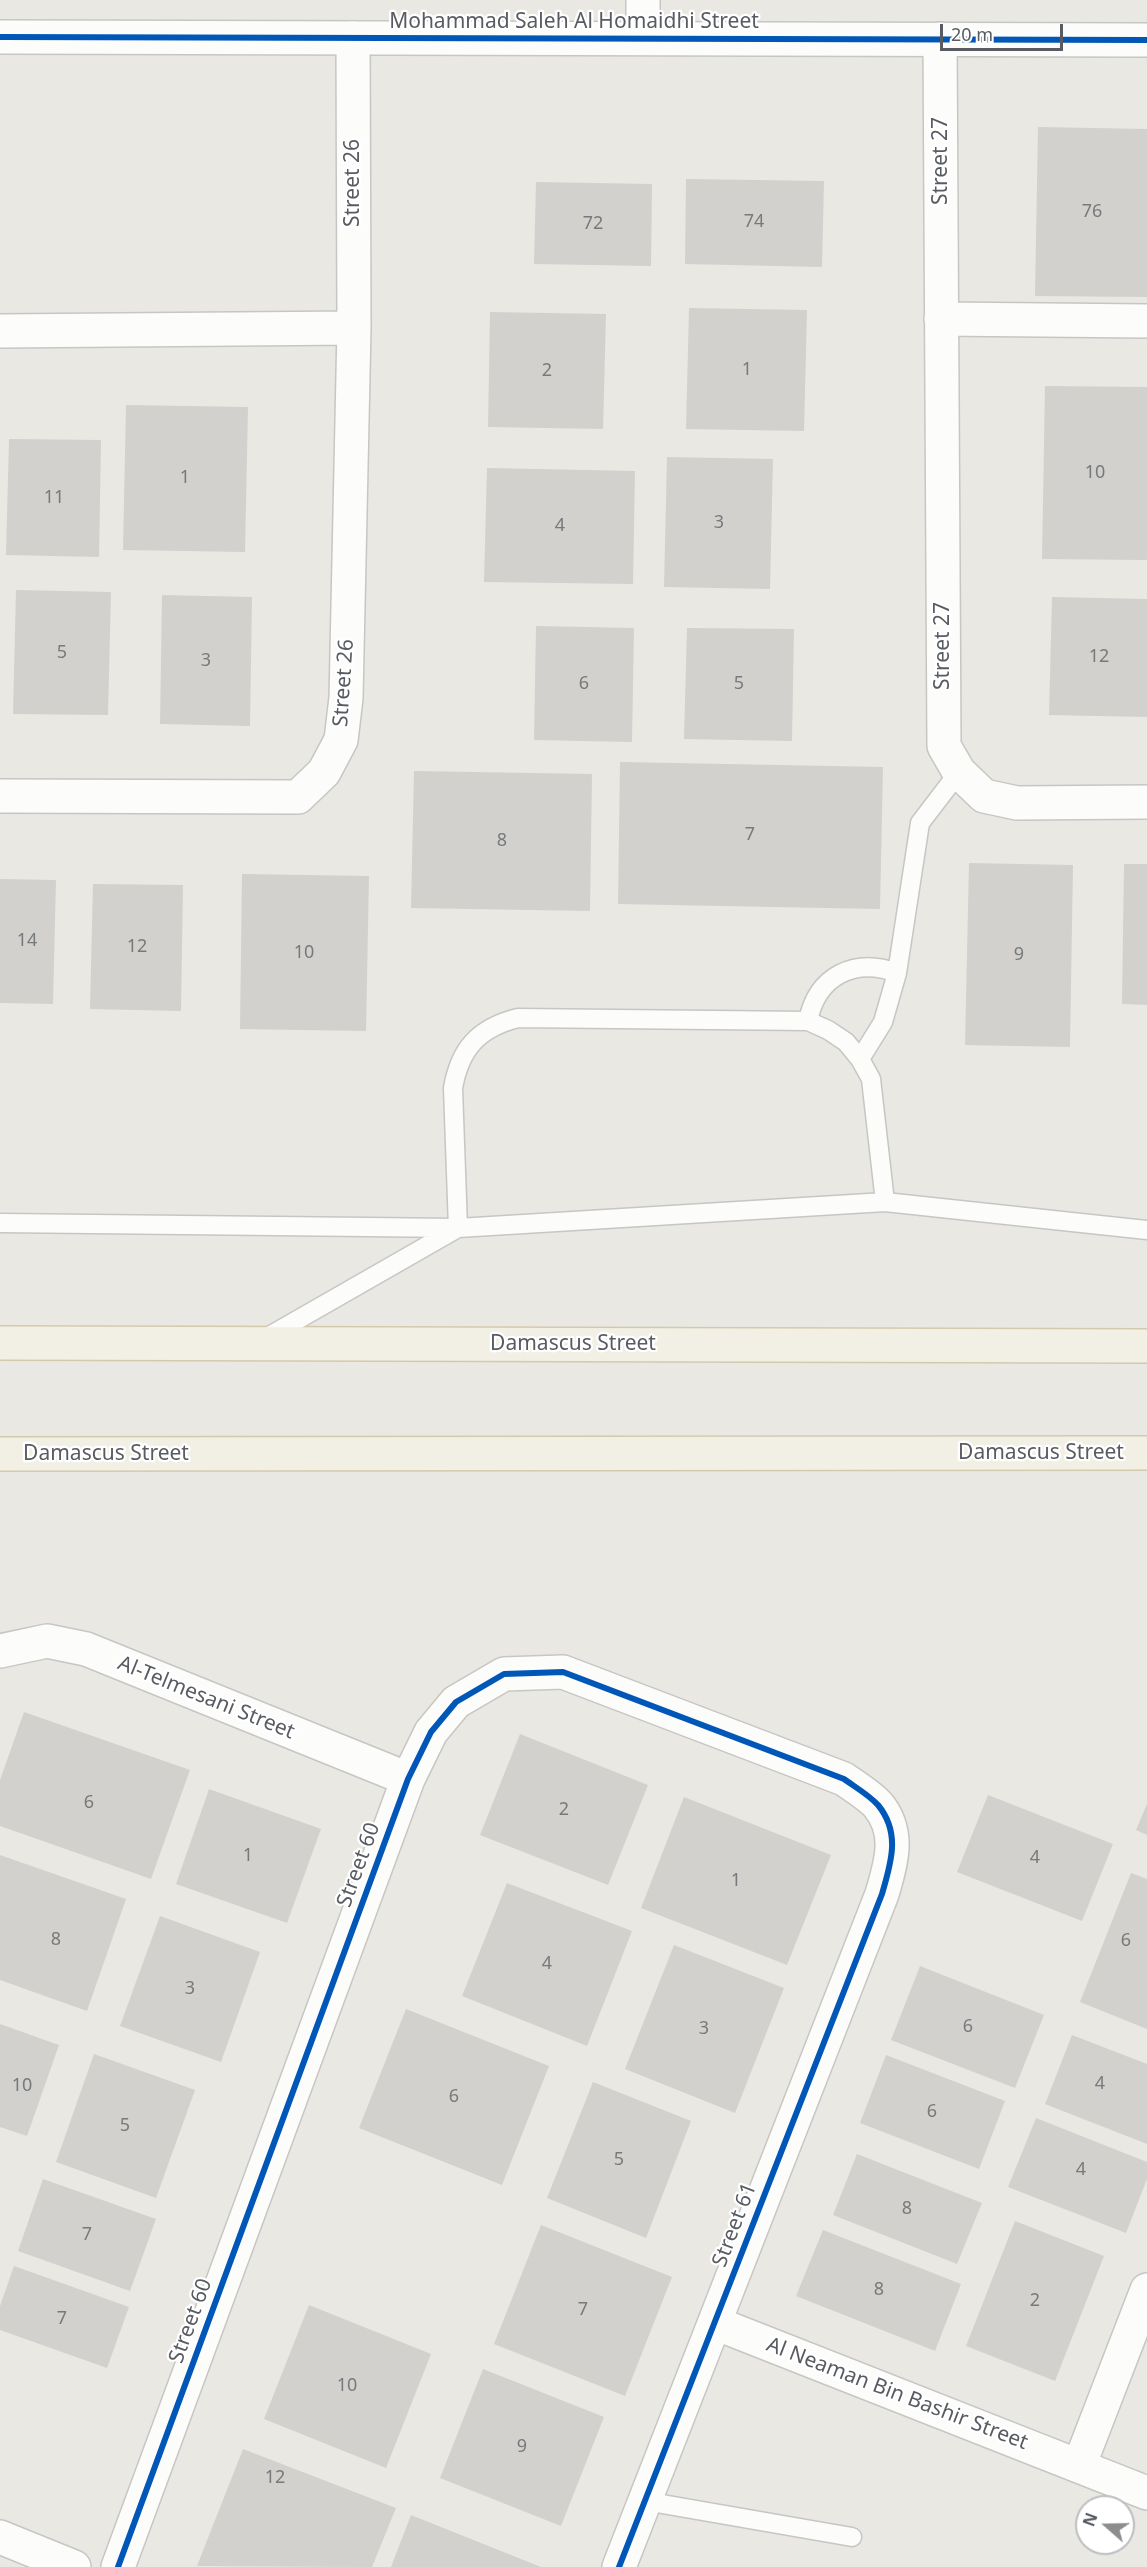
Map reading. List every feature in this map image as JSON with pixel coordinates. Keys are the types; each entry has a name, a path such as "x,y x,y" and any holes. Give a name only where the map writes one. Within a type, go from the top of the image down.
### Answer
{"main road":[{"name":"Damascus Street","path":"0,1343 1147,1346"},
{"name":"Damascus Street","path":"0,1454 1147,1453"}],"street":[{"path":"643,0 643,38"},
{"name":"Mohammad Saleh Al Homaidhi Street","path":"0,37 1147,40"},
{"name":"Street 26","path":"0,796 298,797 324,772 341,740 346,698 354,328 353,38"},
{"name":"Street 27","path":"940,39 944,746 959,772 984,796 1017,802 1147,802"},
{"path":"942,319 1147,321"},
{"path":"0,331 354,328"},
{"name":"Al-Telmesani Street","path":"0,1651 47,1641 86,1649 408,1779"},
{"name":"Street 60","path":"118,2567 408,1779 431,1732 456,1702 504,1674 563,1672 844,1779 877,1804 891,1827 894,1855 882,1894"},
{"name":"Street 61","path":"619,2567 882,1894"},
{"path":"1079,2466 1147,2290"},
{"name":"Al Neaman Bin Bashir Street","path":"715,2323 1147,2493"},
{"path":"0,2537 74,2567"}],"lane":[{"path":"860,1059 883,1022 897,973 920,823 959,772"},
{"path":"808,1022 811,1007 818,994 840,974 853,968 868,966 897,973"},
{"path":"458,1228 453,1089 463,1056 473,1041 501,1022 518,1018 808,1022 828,1030 846,1042 860,1059 870,1079 885,1202"},
{"path":"0,1223 458,1228 885,1202 1147,1230"},
{"path":"254,1344 458,1228"},
{"path":"645,2501 852,2537"}],"building":[{"path":"1038,127 1147,129 1147,297 1035,296"},
{"path":"686,179 824,181 822,267 685,264"},
{"path":"536,182 652,184 651,266 534,264"},
{"path":"689,308 807,310 804,431 686,429"},
{"path":"490,312 606,314 603,429 488,427"},
{"path":"1045,386 1147,387 1147,560 1042,559"},
{"path":"126,405 248,407 245,552 123,550"},
{"path":"9,439 101,440 99,557 6,555"},
{"path":"667,457 773,459 770,589 664,587"},
{"path":"487,468 635,471 633,584 484,582"},
{"path":"16,590 111,592 108,715 13,714"},
{"path":"162,595 252,597 250,726 160,724"},
{"path":"1052,597 1147,599 1147,717 1049,715"},
{"path":"536,626 634,628 632,742 534,740"},
{"path":"687,628 794,629 792,741 684,739"},
{"path":"620,762 883,767 880,909 618,904"},
{"path":"414,771 592,774 590,911 411,908"},
{"path":"969,863 1073,865 1070,1047 965,1045"},
{"path":"1124,864 1147,864 1147,1005 1122,1004"},
{"path":"242,874 369,876 366,1031 240,1029"},
{"path":"0,879 56,880 53,1004 0,1003"},
{"path":"93,884 183,885 181,1011 90,1009"},
{"path":"24,1712 190,1770 151,1879 0,1826 0,1780"},
{"path":"520,1734 648,1785 608,1885 480,1835"},
{"path":"209,1789 321,1829 287,1923 176,1884"},
{"path":"988,1795 1113,1844 1082,1921 957,1872"},
{"path":"684,1797 831,1855 787,1965 641,1908"},
{"path":"1147,1804 1147,1835 1136,1830"},
{"path":"0,1855 126,1899 87,2011 0,1980"},
{"path":"1131,1873 1147,1879 1147,2029 1080,2002"},
{"path":"507,1883 632,1931 587,2046 462,1996"},
{"path":"160,1916 260,1952 221,2062 120,2026"},
{"path":"674,1945 784,1988 735,2113 625,2069"},
{"path":"920,1966 1044,2015 1015,2088 891,2040"},
{"path":"406,2009 549,2066 502,2185 359,2128"},
{"path":"0,2024 59,2045 27,2136 0,2127"},
{"path":"1072,2035 1147,2064 1147,2144 1045,2104"},
{"path":"94,2054 195,2090 156,2198 56,2162"},
{"path":"886,2055 1005,2101 979,2169 860,2123"},
{"path":"593,2082 691,2121 646,2238 547,2198"},
{"path":"1036,2118 1147,2162 1147,2179 1126,2233 1008,2187"},
{"path":"857,2154 982,2203 957,2264 833,2215"},
{"path":"43,2179 156,2219 130,2291 18,2251"},
{"path":"1015,2221 1104,2256 1055,2381 966,2346"},
{"path":"541,2225 672,2277 625,2396 494,2344"},
{"path":"823,2230 961,2284 935,2351 796,2296"},
{"path":"14,2266 129,2307 107,2368 0,2330 0,2306"},
{"path":"309,2305 431,2354 386,2468 264,2419"},
{"path":"483,2369 604,2417 561,2526 440,2478"},
{"path":"243,2449 396,2508 372,2567 197,2566"},
{"path":"411,2515 541,2567 391,2567"}],"cycle path":[{"path":"0,37 1147,40"},
{"path":"118,2567 408,1779 431,1732 456,1702 504,1674 563,1672 844,1779 878,1805 890,1826 892,1837 891,1860 882,1894 619,2567"}]}
